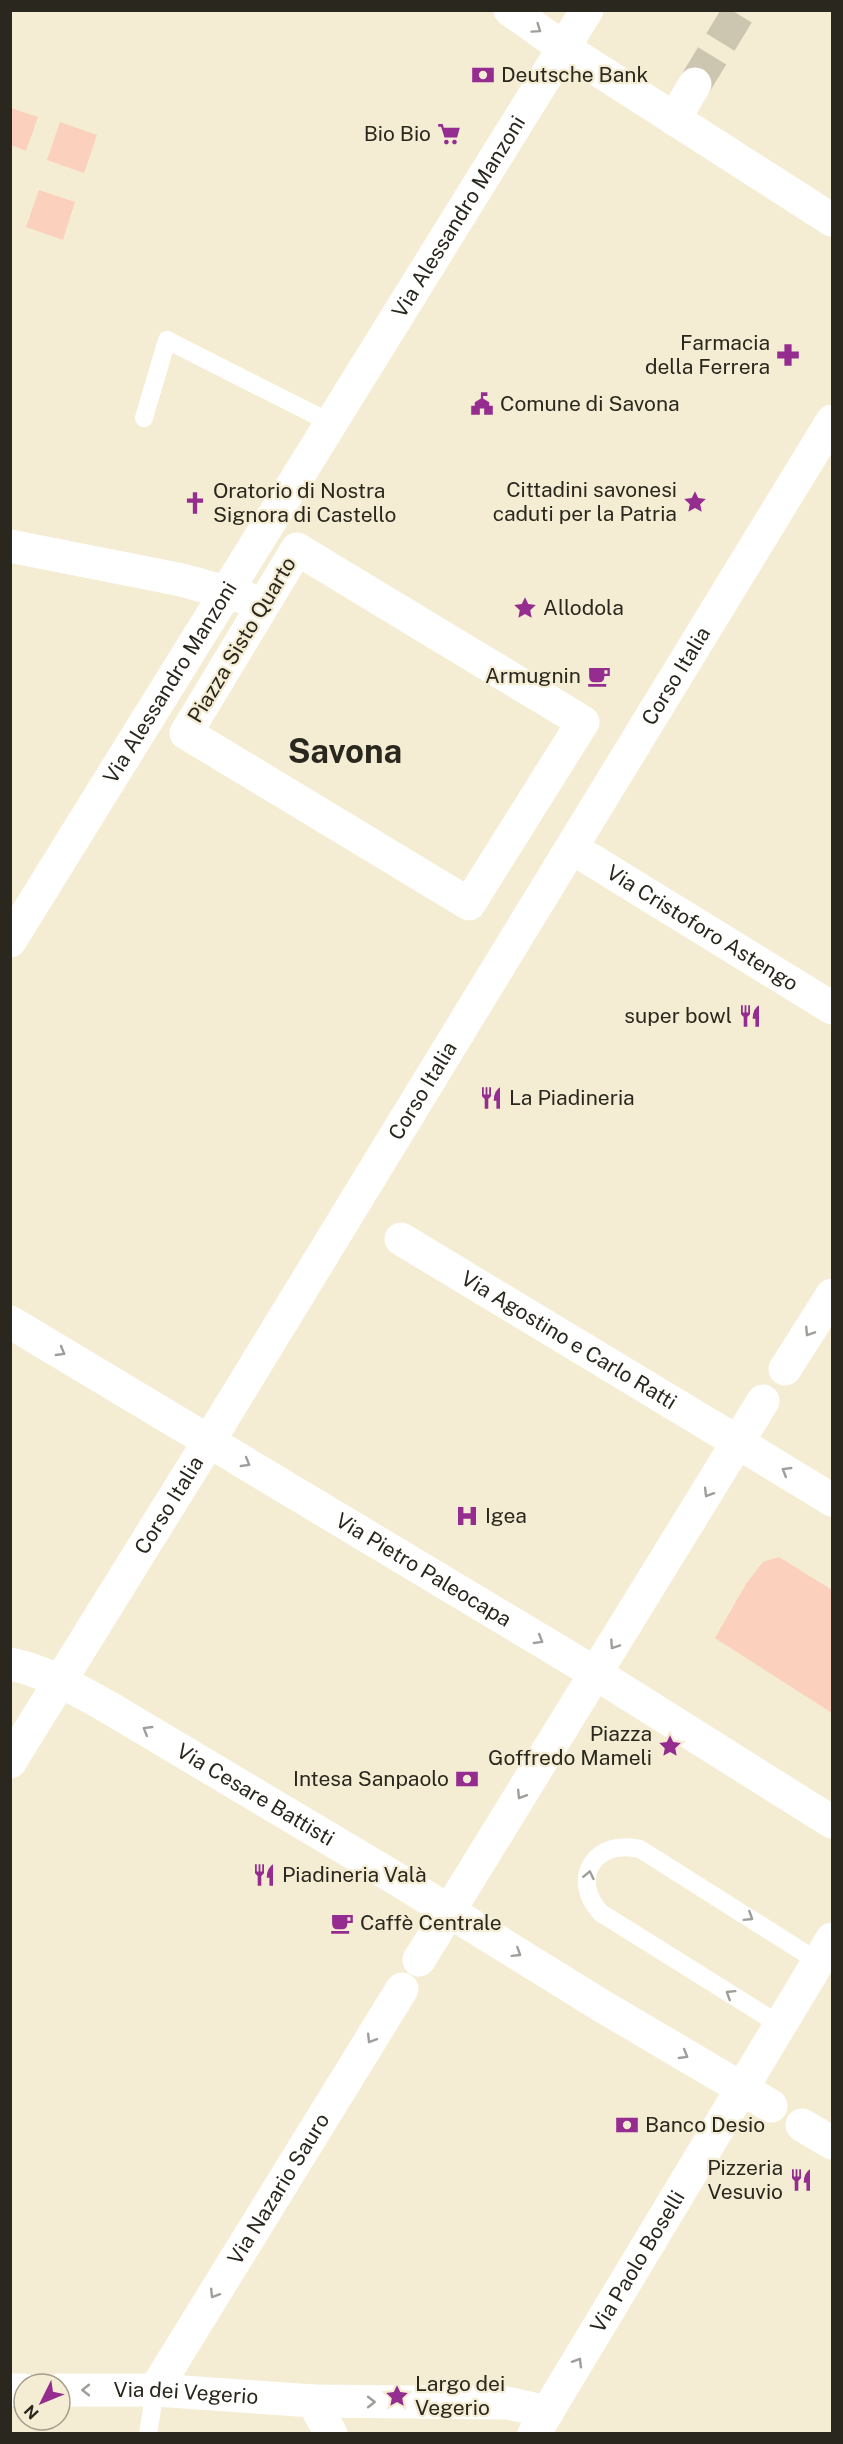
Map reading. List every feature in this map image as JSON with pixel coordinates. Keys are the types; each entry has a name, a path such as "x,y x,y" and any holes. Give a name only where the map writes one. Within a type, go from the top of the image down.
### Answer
{"street":[{"path":"510,10 564,48 832,220"},
{"name":"Via Alessandro Manzoni","path":"10,941 587,10"},
{"path":"674,119 695,84"},
{"name":"Corso Italia","path":"10,1762 209,1441 832,421"},
{"path":"10,546 182,580 264,603"},
{"name":"Piazza Sisto Quarto","path":"297,549 583,722 469,904 186,733 264,603 297,549"},
{"name":"Via Cristoforo Astengo","path":"572,848 832,1008"},
{"name":"Via Agostino e Carlo Ratti","path":"401,1239 739,1443"},
{"path":"785,1369 832,1295"},
{"name":"Via Pietro Paleocapa","path":"10,1322 595,1673 832,1822"},
{"path":"419,1960 764,1401"},
{"path":"739,1443 832,1500"},
{"name":"Via Cesare Battisti","path":"10,1664 26,1667 61,1682 118,1713 449,1912"},
{"path":"449,1912 771,2106"},
{"path":"741,2088 826,1950"},
{"name":"Via Nazario Sauro","path":"155,2390 402,1989"},
{"name":"Via Paolo Boselli","path":"541,2422 741,2088"},
{"path":"802,2125 832,2144"},
{"name":"Via dei Vegerio","path":"72,2390 155,2390 313,2401 507,2403 541,2422"},
{"path":"313,2401 331,2433"}],"lane":[{"path":"144,418 167,340 331,423"},
{"path":"780,2025 602,1913 593,1904 588,1892 587,1881 590,1868 607,1850 625,1845 640,1849 826,1950"},
{"path":"148,2433 155,2390"}],"shaded area":[{"path":"11,108 38,117 26,151 11,145"},
{"path":"60,122 97,135 84,173 47,160"},
{"path":"39,190 75,202 63,240 26,227"},
{"path":"779,1557 832,1590 832,1713 715,1638 746,1584 763,1562"}],"tunnel":[{"path":"695,84 740,10"}],"place":[{"name":"Deutsche Bank","path":"483,75"},
{"name":"Bio Bio","path":"449,134"},
{"name":"Farmacia della Ferrera","path":"788,355"},
{"name":"Comune di Savona","path":"482,404"},
{"name":"Cittadini savonesi caduti per la Patria","path":"695,502"},
{"name":"Oratorio di Nostra Signora di Castello","path":"195,503"},
{"name":"Allodola","path":"525,608"},
{"name":"Armugnin","path":"599,676"},
{"name":"super bowl","path":"750,1016"},
{"name":"La Piadineria","path":"491,1098"},
{"name":"Igea","path":"467,1516"},
{"name":"Piazza Goffredo Mameli","path":"670,1746"},
{"name":"Intesa Sanpaolo","path":"467,1779"},
{"name":"Piadineria Valà","path":"264,1875"},
{"name":"Caffè Centrale","path":"342,1923"},
{"name":"Banco Desio","path":"627,2125"},
{"name":"Pizzeria Vesuvio","path":"801,2180"},
{"name":"Largo dei Vegerio","path":"397,2396"}],"district":[{"name":"Savona","path":"345,751"}]}
